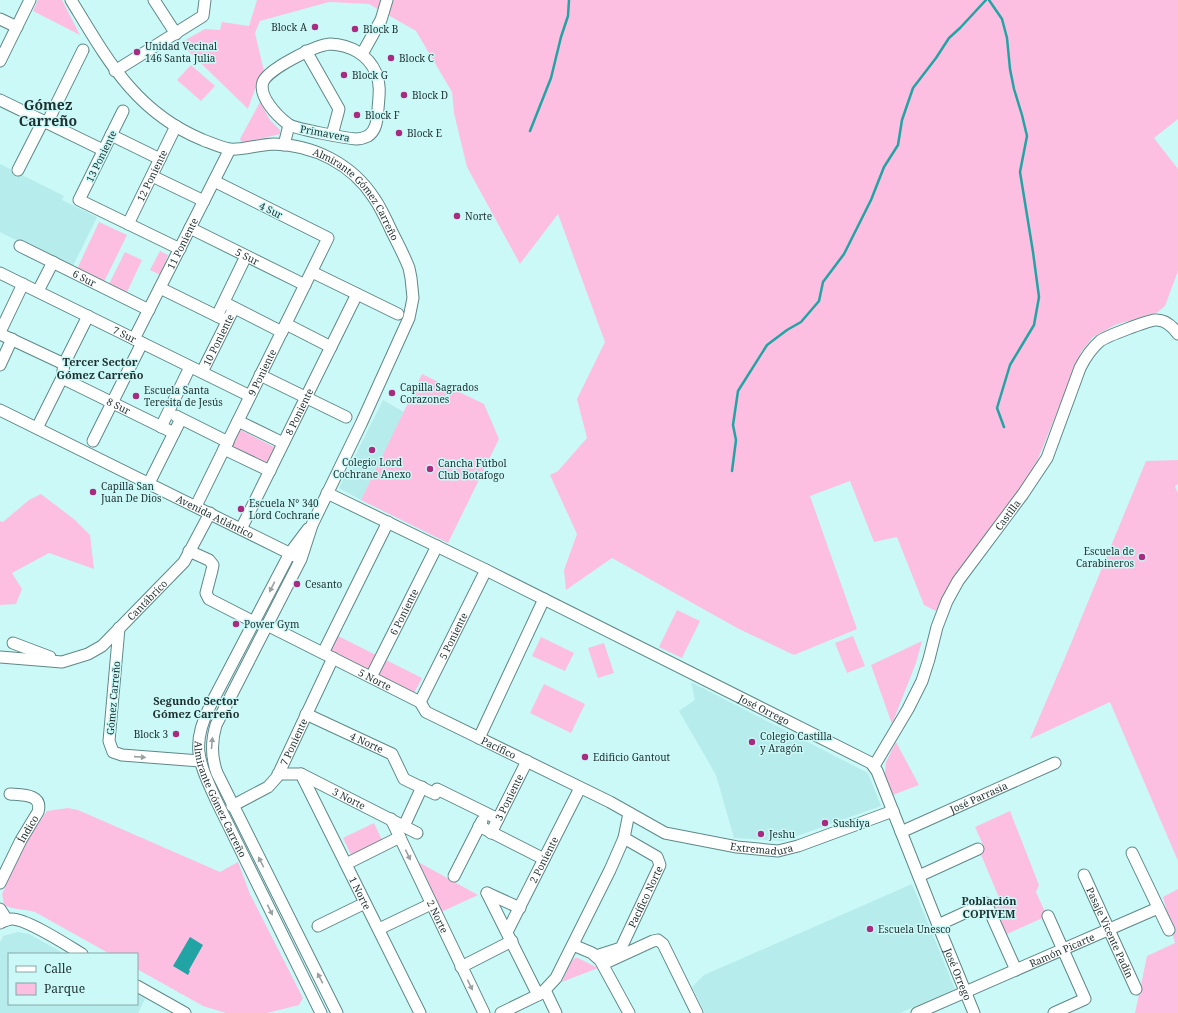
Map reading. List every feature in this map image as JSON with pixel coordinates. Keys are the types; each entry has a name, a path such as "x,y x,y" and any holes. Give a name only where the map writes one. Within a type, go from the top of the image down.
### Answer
{"street":[{"path":"0,61 30,0"},
{"name":"Almirante Gómez Carreño","path":"71,0 115,71 132,91 144,102 159,115 176,126 202,140 230,149 262,145 284,145 309,149 331,159 352,172 378,203 406,259 411,278 413,298 409,318 312,525 301,559 220,717 213,734 212,752 214,766 232,806 335,1009"},
{"path":"154,0 176,34"},
{"path":"115,71 203,16 205,0"},
{"path":"362,54 381,20 387,0"},
{"path":"0,19 17,27"},
{"name":"Primavera","path":"323,44 337,44 362,54 373,66 380,87 375,126 371,133 360,139 332,135 289,125 270,106 262,94 262,85 268,74 306,51 323,44"},
{"path":"18,170 83,50"},
{"path":"306,51 339,108 332,135"},
{"path":"0,100 103,150"},
{"name":"13 Poniente","path":"123,111 79,200 128,224"},
{"name":"Primavera","path":"284,145 289,125"},
{"name":"12 Poniente","path":"128,224 176,126"},
{"path":"111,135 160,159"},
{"name":"11 Poniente","path":"93,441 112,403 138,341 149,310 230,149"},
{"path":"152,176 204,201"},
{"name":"4 Sur","path":"214,181 328,238"},
{"path":"128,224 180,250"},
{"name":"5 Sur","path":"190,228 305,285"},
{"name":"9 Poniente","path":"196,506 328,238"},
{"name":"6 Sur","path":"20,246 149,310"},
{"name":"10 Poniente","path":"217,316 246,256"},
{"path":"38,291 53,262"},
{"path":"312,272 398,314"},
{"name":"7 Sur","path":"0,273 250,396"},
{"path":"23,284 0,333 64,364"},
{"path":"160,288 227,321"},
{"name":"8 Poniente","path":"241,529 357,294"},
{"path":"223,302 234,308 331,347"},
{"name":"10 Poniente","path":"202,372 234,308"},
{"path":"37,428 62,378 64,364 88,316"},
{"name":"Castilla","path":"874,766 908,709 922,681 930,659 937,627 947,601 954,588 1023,494 1047,458 1080,368 1086,356 1107,336 1156,320 1172,325 1178,334"},
{"path":"0,366 4,349 12,340"},
{"name":"10 Poniente","path":"161,426 190,367"},
{"path":"260,375 346,417"},
{"name":"8 Sur","path":"62,378 174,433"},
{"name":"Avenida Atlántico","path":"0,410 301,559"},
{"path":"168,412 270,471"},
{"path":"150,483 181,419"},
{"path":"238,421 283,443"},
{"path":"327,493 544,599"},
{"name":"Cantábrico","path":"0,657 62,662 96,650 109,641 119,628 184,562 210,513"},
{"path":"323,653 388,522"},
{"name":"Almirante Gómez Carreño","path":"312,525 290,553 203,722 199,739 202,770 318,1012"},
{"name":"6 Poniente","path":"371,677 437,546"},
{"path":"189,551 208,560 212,565 206,593 209,599 254,622"},
{"name":"5 Poniente","path":"420,702 486,570"},
{"name":"José Orrego","path":"544,599 867,761 874,766 974,1013"},
{"name":"Pacífico","path":"544,599 482,729 480,738 629,813"},
{"name":"5 Norte","path":"267,625 420,702 426,712 480,738"},
{"name":"Gómez Carreño","path":"119,628 109,741 113,752 122,755 200,761"},
{"path":"14,643 62,662"},
{"name":"7 Poniente","path":"232,806 268,787 274,781 333,658"},
{"name":"4 Norte","path":"306,714 392,754 404,779 435,794 437,789 498,819"},
{"name":"3 Poniente","path":"492,833 527,761"},
{"name":"José Parrasia","path":"902,832 1055,763"},
{"name":"3 Norte","path":"278,774 301,774 417,833"},
{"name":"1 Norte","path":"301,774 420,1013"},
{"path":"404,826 422,788"},
{"name":"2 Poniente","path":"509,936 520,908 580,788"},
{"name":"Índico","path":"0,883 21,840 40,808 36,799 32,797 10,794"},
{"name":"Extremadura","path":"629,813 665,833 736,847 772,851 784,850 798,846 893,811"},
{"name":"3 Poniente","path":"454,876 485,813"},
{"path":"501,1013 542,993 556,978 610,870 624,838 629,813"},
{"name":"2 Norte","path":"391,819 484,1013"},
{"path":"479,826 544,859"},
{"path":"346,864 400,837"},
{"name":"Pacífico Norte","path":"599,960 621,948 660,865 657,857 624,838"},
{"path":"919,876 978,849"},
{"path":"1132,853 1169,930"},
{"name":"Pasaje Vicente Padín","path":"1084,875 1136,989"},
{"path":"520,908 487,893 509,936 542,993 556,1013"},
{"path":"318,926 365,903"},
{"path":"938,925 986,903 1016,970"},
{"path":"379,929 431,904"},
{"name":"Ramón Picarte","path":"917,1013 938,1009 965,992 1158,908"},
{"path":"0,909 4,922 17,920 32,926 80,953"},
{"path":"1048,916 1086,999 1054,1013"},
{"path":"461,967 509,936"},
{"path":"599,960 658,940 663,944 697,1013"},
{"path":"573,945 599,960 629,1013"},
{"path":"138,987 185,1013"},
{"path":"318,1012 335,1009"}],"shaded area":[{"path":"0,164 64,196 62,200 97,217 72,268 0,232"},
{"name":"Colegio Lord Cochrane Anexo","path":"383,400 404,412 361,500 339,488"},
{"name":"Colegio Castilla y Aragón","path":"691,682 868,773 881,806 783,841 734,838 716,775 679,711 695,700"},
{"name":"Escuela Unesco","path":"912,884 955,989 900,1013 705,1013 692,987 704,975"},
{"path":"18,932 29,934 63,953 8,953 8,1005 138,1005 138,995 145,999 138,1013 0,1013 0,942 3,936"}],"green space":[{"path":"38,0 62,0 80,35 33,11"},
{"path":"257,0 1178,0 1178,119 1154,138 1178,169 1178,271 1165,306 1158,312 1115,325 1093,337 1081,352 1034,469 961,568 936,611 924,605 897,537 874,542 850,481 810,496 857,629 794,655 739,629 612,558 566,590 564,570 577,534 550,475 558,471 587,438 577,399 605,342 558,214 520,264 467,167 454,113 452,92 416,31 369,4 329,2 260,21 255,33 264,71 258,81 248,109 180,43 205,29 220,30 222,22 249,26"},
{"path":"191,65 215,86 201,101 177,80"},
{"path":"260,102 270,120 280,130 280,134 242,143 240,139"},
{"path":"99,222 127,235 104,282 77,269"},
{"path":"160,251 168,255 160,275 150,270"},
{"path":"125,252 142,260 127,292 109,284"},
{"name":"Cancha Fútbol Club Botafogo","path":"422,374 484,404 499,439 448,543 361,500"},
{"path":"239,429 278,449 270,466 231,446"},
{"name":"Escuela de Carabineros","path":"1178,460 1178,483 1175,487 1178,493 1178,861 1110,702 1030,739 1146,461"},
{"path":"41,494 75,520 90,535 94,569 49,553 12,573 22,589 16,604 0,605 0,521 3,522 29,500"},
{"path":"677,610 700,621 682,658 659,647"},
{"path":"338,636 422,678 413,695 330,653"},
{"path":"853,636 865,666 847,673 835,643"},
{"path":"541,637 574,653 565,671 532,656"},
{"path":"922,641 916,663 892,724 871,665"},
{"path":"604,643 614,673 598,678 588,648"},
{"path":"544,684 585,704 571,733 530,713"},
{"path":"896,742 919,785 893,795 885,774 886,762"},
{"path":"68,808 78,810 220,872 238,862 250,894 303,998 299,1005 267,1013 226,1013 203,1006 138,970 138,953 108,953 35,912 11,908 4,905 2,894 24,845 47,811"},
{"path":"1010,811 1039,885 1036,892 1047,916 1005,935 991,904 1000,900 979,850 984,847 975,827"},
{"path":"374,823 383,842 352,857 343,838"},
{"path":"411,858 478,895 439,913"},
{"path":"1178,889 1178,1013 1135,1013 1147,956 1175,943 1163,897"},
{"path":"575,958 598,968 562,982 571,962"}],"water":[{"path":"190,937 203,945 189,970 188,975 173,966"}],"waterway":[{"path":"530,131 551,78 568,16 569,0"},
{"path":"732,471 736,440 733,425 738,391 767,345 787,330 801,322 819,301 823,282 844,254 871,200 884,167 898,145 902,120 913,88 949,38 986,0"},
{"path":"989,0 1002,19 1007,38 1010,69 1014,89 1027,136 1020,172 1039,297 1034,325 1010,365 997,408 1004,427"}],"place":[{"name":"Block A","path":"315,27"},
{"name":"Block B","path":"355,29"},
{"name":"Unidad Vecinal 146 Santa Julia","path":"137,52"},
{"name":"Block C","path":"391,58"},
{"name":"Block G","path":"344,75"},
{"name":"Block D","path":"404,95"},
{"name":"Block F","path":"357,115"},
{"name":"Block E","path":"399,133"},
{"name":"Norte","path":"457,216"},
{"name":"Capilla Sagrados Corazones","path":"392,393"},
{"name":"Escuela Santa Teresita de Jesús","path":"136,396"},
{"name":"Colegio Lord Cochrane Anexo","path":"372,450"},
{"name":"Cancha Fútbol Club Botafogo","path":"430,469"},
{"name":"Capilla San Juan De Dios","path":"93,492"},
{"name":"Escuela N° 340 Lord Cochrane","path":"241,509"},
{"name":"Escuela de Carabineros","path":"1142,557"},
{"name":"Cesanto","path":"297,584"},
{"name":"Power Gym","path":"236,624"},
{"name":"Block 3","path":"176,734"},
{"name":"Colegio Castilla y Aragón","path":"752,742"},
{"name":"Edificio Gantout","path":"585,757"},
{"name":"Sushiya","path":"825,823"},
{"name":"Jeshu","path":"761,834"},
{"name":"Escuela Unesco","path":"870,929"}],"district":[{"name":"Gómez Carreño","path":"48,112"},
{"name":"Tercer Sector Gómez Carreño","path":"100,367"},
{"name":"Segundo Sector Gómez Carreño","path":"196,706"},
{"name":"Población COPIVEM","path":"989,906"}]}
